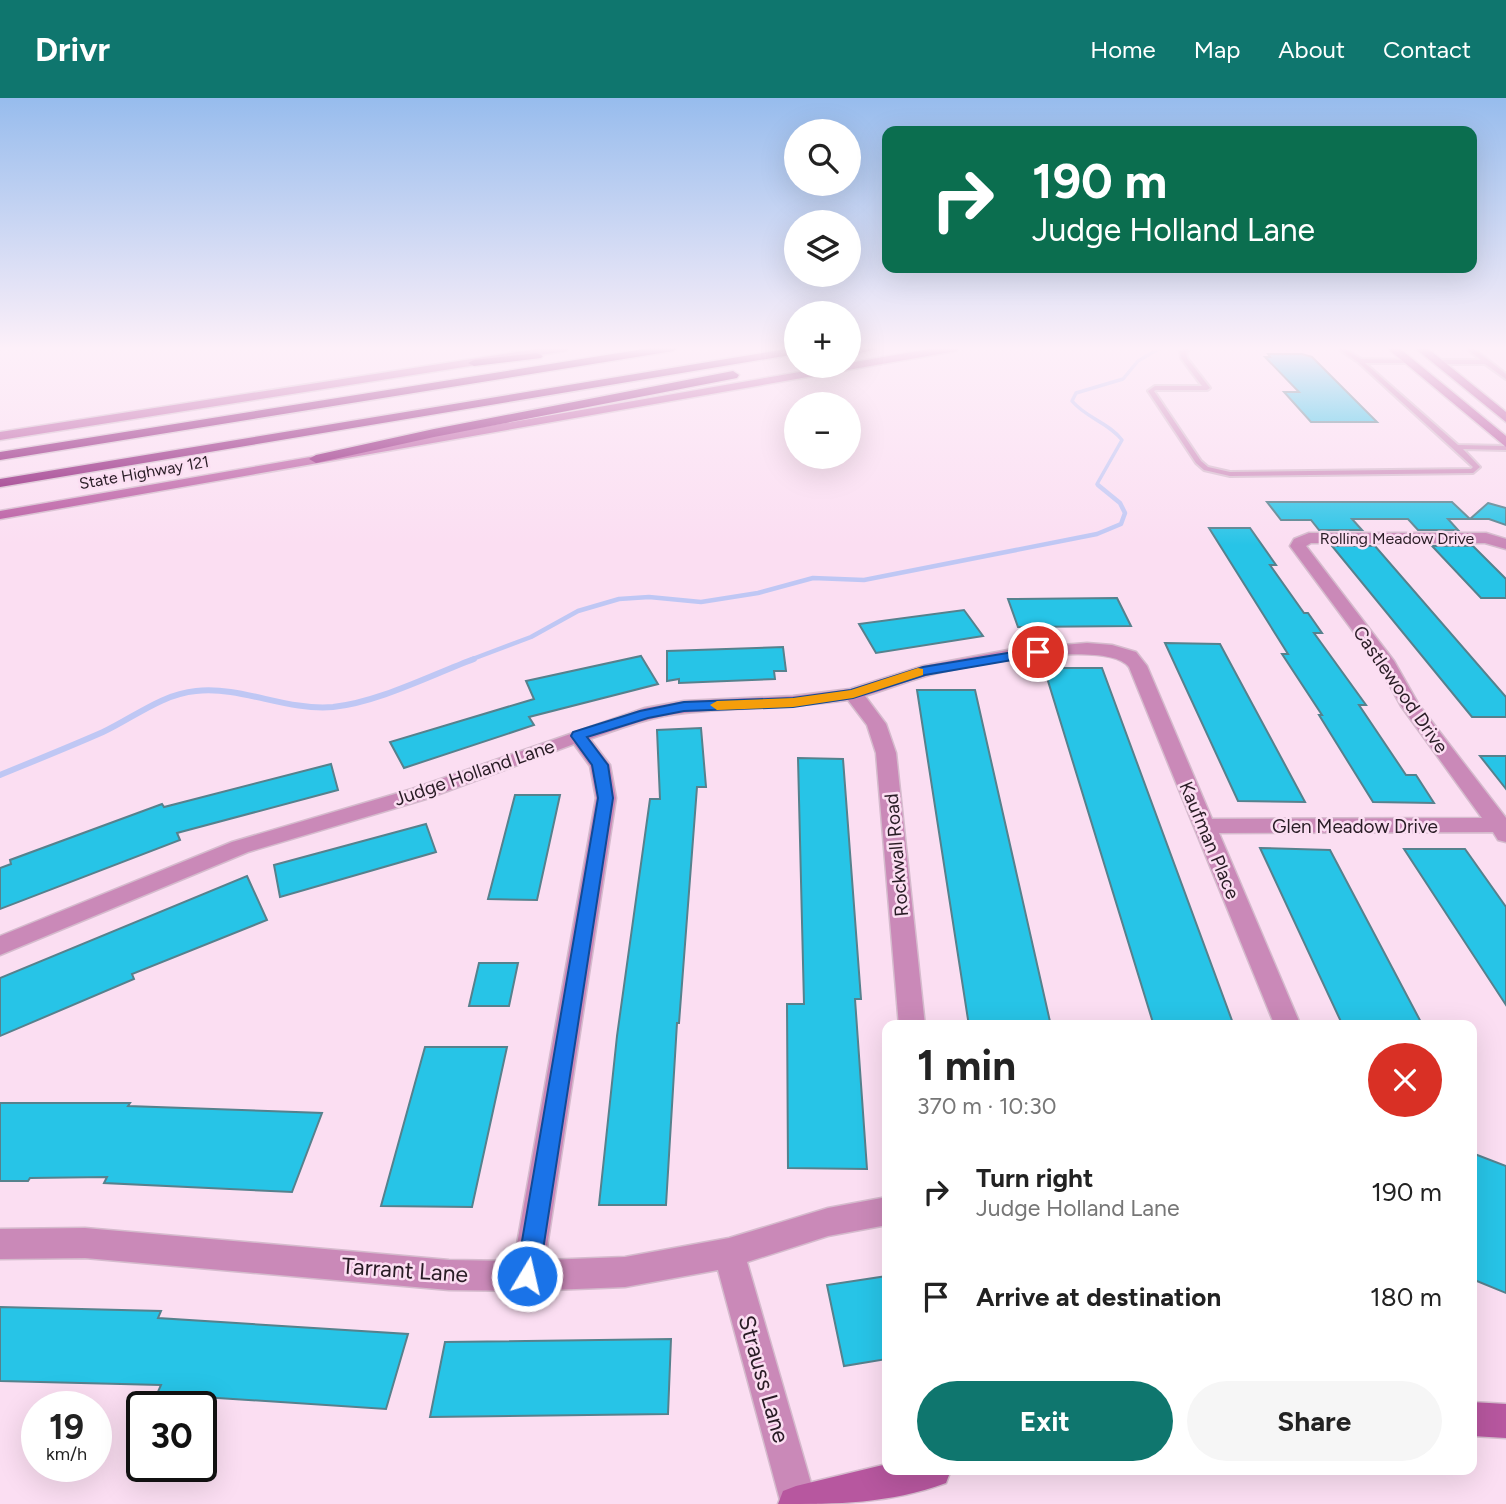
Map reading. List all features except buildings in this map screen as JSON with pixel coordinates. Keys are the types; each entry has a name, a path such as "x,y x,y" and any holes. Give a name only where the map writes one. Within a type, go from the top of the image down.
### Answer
{"highway":[{"path":"0,456 264,414"},
{"path":"0,483 418,414"},
{"path":"316,459 534,414"}],"main road":[{"path":"0,436 145,414"},
{"name":"State Highway 121","path":"0,514 578,414"},
{"path":"1469,414 1506,446"},
{"path":"1477,1419 1506,1420"},
{"path":"798,1504 913,1475"}],"street":[{"name":"Rolling Meadow Drive","path":"1299,542 1309,538 1501,542"},
{"name":"Castlewood Drive","path":"1299,542 1300,550 1388,665 1410,706 1504,829"},
{"name":"Judge Holland Lane","path":"0,946 240,847 419,794 645,714 684,707 793,702 853,694 923,671 1013,654 1087,648 1112,650 1130,656"},
{"name":"Kaufman Place","path":"1130,656 1138,666 1286,1020"},
{"name":"Rockwall Road","path":"853,694 876,724 886,753 911,1020"},
{"path":"527,1276 606,798 600,765 578,736"},
{"name":"Glen Meadow Drive","path":"1205,826 1504,829"},
{"name":"Tarrant Lane","path":"0,1244 85,1243 449,1275 527,1276 625,1272 729,1253 828,1222 882,1213"},
{"name":"Strauss Lane","path":"729,1253 798,1504"}],"lane":[{"path":"1166,414 1198,462 1206,469 1230,474 1473,471 1477,467 1420,414"},
{"path":"1458,447 1506,446"}],"waterway":[{"path":"1086,414 1122,440 1098,485"},
{"path":"470,660 531,637 578,611 619,599 649,597 701,602 758,593 813,578 864,580 1097,534 1121,524 1125,513 1120,503 1098,485"},
{"path":"0,775 103,732 183,693 213,690 298,705 333,707 386,694 474,659"}],"slow traffic":[{"path":"717,705 793,702 853,694 918,672"}],"route":[{"path":"527,1276 606,798 600,765 578,736 645,714 684,707 793,702 853,694 923,671 1013,654 1038,652"}]}
